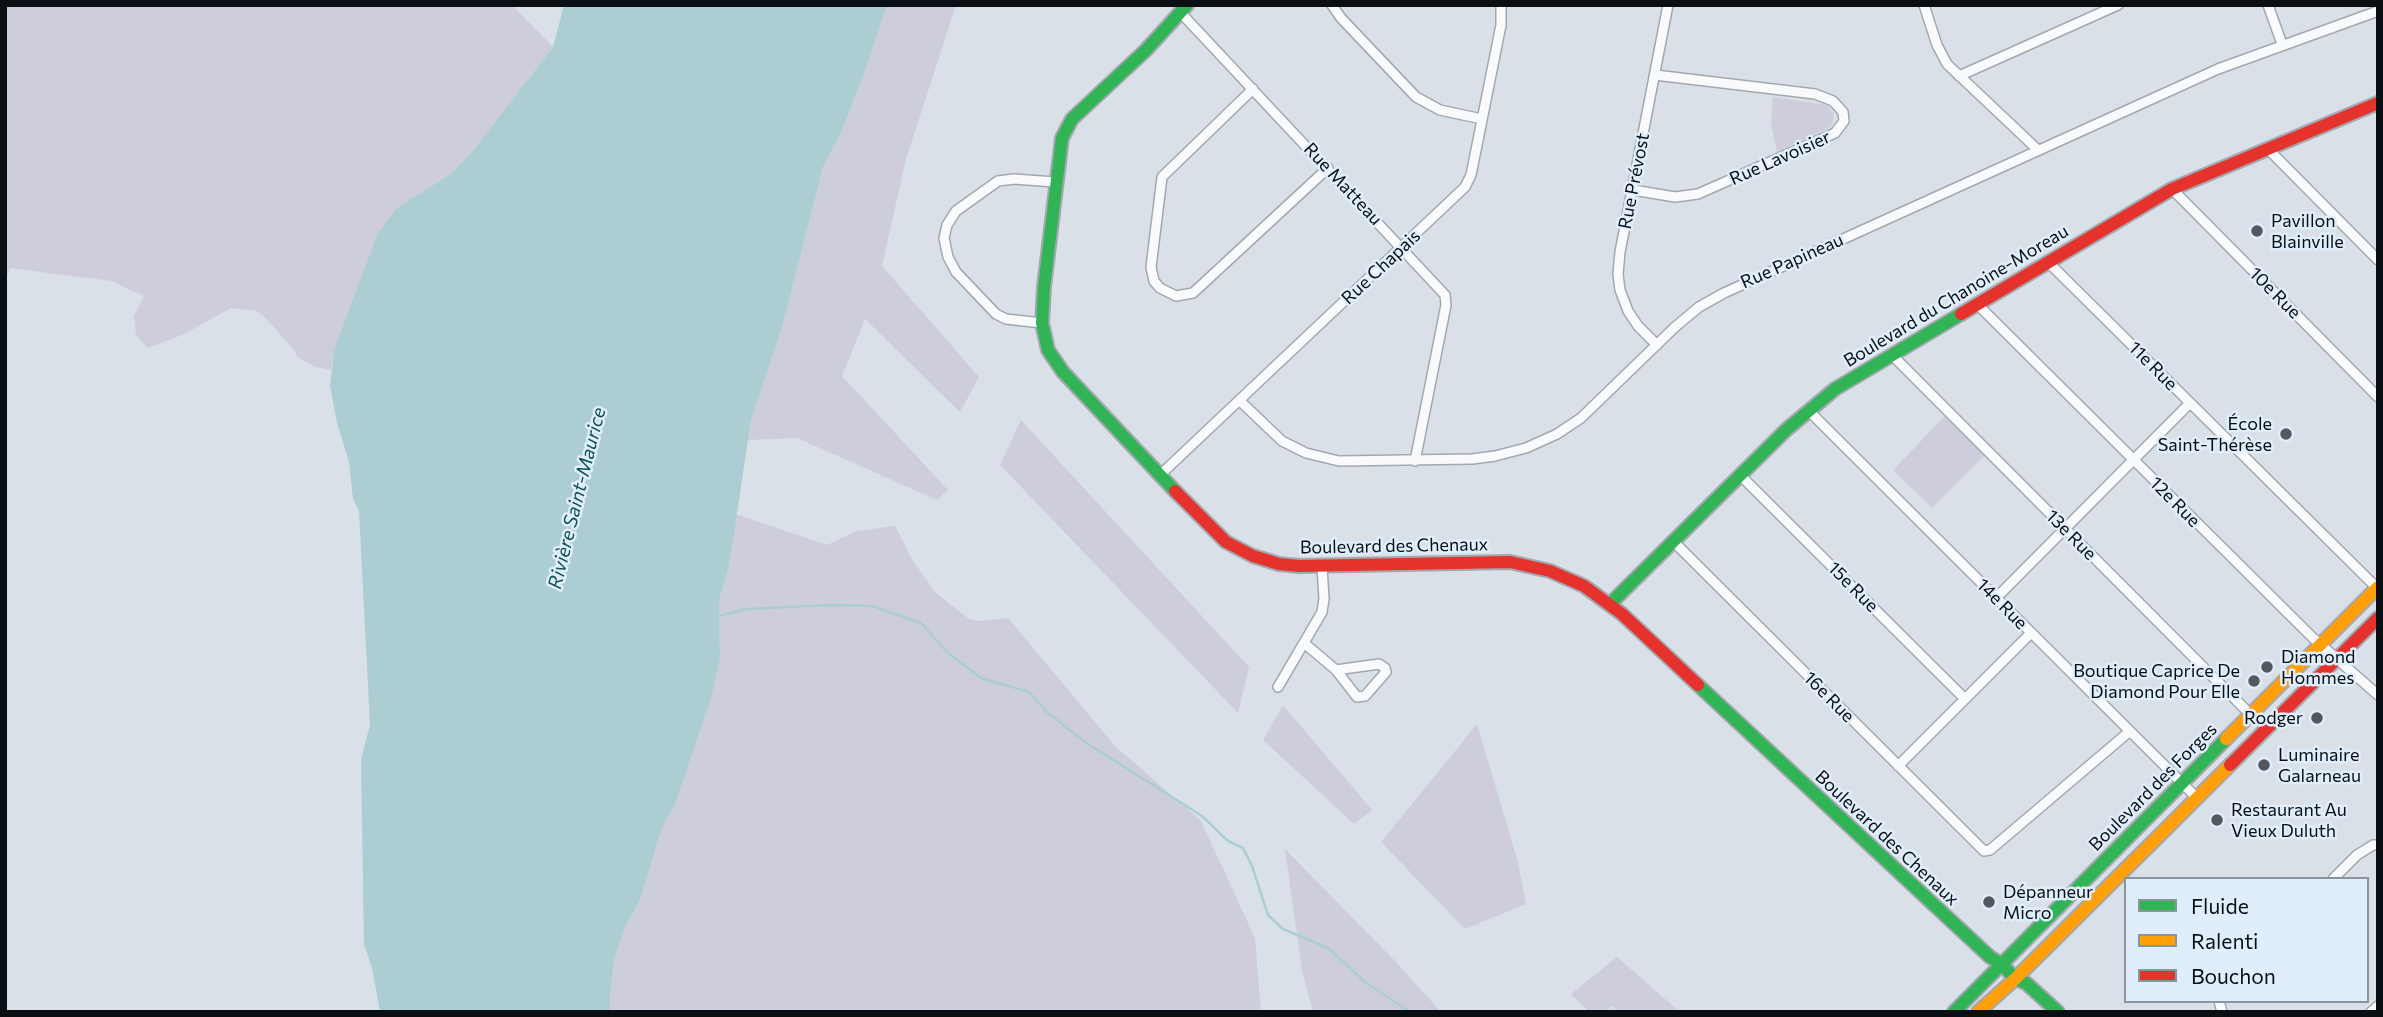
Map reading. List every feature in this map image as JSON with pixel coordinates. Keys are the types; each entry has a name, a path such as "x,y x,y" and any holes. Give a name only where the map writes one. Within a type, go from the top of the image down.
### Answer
{"street":[{"path":"1332,5 1341,18 1416,97 1440,110 1482,119"},
{"name":"Rue Chapais","path":"1160,475 1467,185 1501,25 1501,5"},
{"name":"Rue Prévost","path":"1657,345 1632,318 1622,297 1619,281 1620,252 1668,5"},
{"path":"1924,5 1940,51 1959,76 2038,150"},
{"path":"1959,76 2118,5"},
{"path":"2268,5 2282,44"},
{"name":"Rue Matteau","path":"1184,9 1253,89 1442,290 1446,298 1415,461"},
{"name":"Boulevard des Chenaux","path":"1184,9 1146,50 1070,122 1061,142 1042,323 1045,342 1056,363 1213,530 1240,550 1279,564 1322,566 1510,562 1542,568 1568,578 1610,604 1984,951 2058,1012"},
{"name":"Rue Papineau","path":"1239,400 1282,441 1317,457 1352,462 1495,457 1542,442 1566,429 1590,411 1686,317 1731,289 2218,69 2378,11"},
{"name":"Rue Lavoisier","path":"1633,190 1675,197 1698,194 1835,134 1844,121 1843,112 1833,101 1815,94 1655,75"},
{"path":"1253,89 1162,177 1152,267 1154,281 1160,288 1176,296 1189,295 1197,290 1328,168"},
{"name":"Boulevard du Chanoine-Moreau","path":"1610,604 1808,410 1843,384 2172,189 2378,103"},
{"path":"2267,148 2378,261"},
{"path":"1042,323 1006,319 996,314 956,272 948,257 944,238 947,225 956,211 998,181 1014,179 1055,182"},
{"name":"10e Rue","path":"2172,189 2378,397"},
{"name":"11e Rue","path":"2048,262 2377,588"},
{"name":"12e Rue","path":"1978,304 2320,645 2378,695"},
{"name":"13e Rue","path":"1892,355 2251,715"},
{"path":"1996,598 2190,403"},
{"name":"14e Rue","path":"1808,410 2196,797"},
{"name":"15e Rue","path":"1740,475 1965,699"},
{"name":"16e Rue","path":"1673,541 1986,852 2130,731"},
{"path":"1278,687 1323,609 1322,566"},
{"name":"Boulevard des Forges","path":"1954,1012 2377,588"},
{"path":"1978,1012 2015,979 2378,618"},
{"path":"1898,766 2031,632"},
{"path":"1304,643 1336,670 1353,694 1360,697 1365,696 1386,672 1385,667 1379,664 1336,670"},
{"path":"2335,877 2357,855 2378,845"},
{"path":"2371,1012 2378,1006"}],"shaded area":[{"path":"5,5 512,5 553,47 474,149 452,173 397,208 334,350 331,370 316,367 297,357 295,351 263,315 256,311 231,308 184,334 148,348 136,335 134,316 144,296 111,281 10,268 5,281"},
{"path":"887,5 956,5 906,159 882,266 979,377 960,412 865,319 842,376 948,490 937,500 797,438 748,440 751,420 782,328 823,167 841,133"},
{"path":"1773,97 1827,105 1834,114 1832,126 1777,152 1771,123"},
{"path":"1945,416 1985,455 1932,508 1893,470"},
{"path":"1021,420 1249,667 1238,713 1000,465"},
{"path":"736,514 827,545 856,531 895,526 913,561 936,593 969,619 979,621 1008,618 1115,746 1201,821 1255,938 1261,1012 610,1012 614,960 625,927 640,900 662,828 675,805 712,696 720,659 719,601 729,566"},
{"path":"1283,705 1372,810 1354,824 1263,740"},
{"path":"1477,724 1518,862 1526,904 1465,929 1381,842"},
{"path":"1285,849 1441,1012 1313,1012 1302,970"},
{"path":"1617,957 1680,1012 1619,1012 1612,1006 1603,1012 1589,1012 1571,994"}],"water":[{"name":"Rivière Saint-Maurice","path":"564,5 887,5 841,133 823,167 782,328 751,420 729,566 719,601 720,659 712,696 675,805 662,828 640,900 625,927 614,960 610,1012 380,1012 372,968 364,944 361,759 370,725 359,511 353,499 349,462 337,423 330,386 334,350 378,233 397,208 452,173 474,149 553,47"}],"waterway":[{"path":"715,617 747,609 872,606 921,623 947,652 981,678 1029,692 1047,712 1085,742 1202,816 1228,841 1243,848 1252,866 1268,915 1283,929 1328,948 1365,982 1410,1012"}],"traffic: fast":[{"path":"1175,491 1063,372 1048,350 1042,323 1062,138 1072,119 1146,50 1187,5"},
{"path":"1610,604 1786,430 1835,389 1961,314"},
{"path":"1698,685 1990,957 2003,965 2015,979 2026,983 2058,1012"},
{"path":"1954,1012 2226,739"}],"traffic: slow":[{"path":"2226,739 2378,587"},
{"path":"1978,1012 2015,979 2230,765"}],"traffic: jam":[{"path":"1961,314 2172,189 2378,103"},
{"path":"1175,491 1226,542 1253,556 1279,564 1299,566 1510,562 1550,571 1584,586 1622,614 1698,685"},
{"path":"2230,765 2378,618"}],"place":[{"name":"Pavillon Blainville","path":"2257,231"},
{"name":"École Saint-Thérèse","path":"2286,434"},
{"name":"Diamond Hommes","path":"2267,667"},
{"name":"Boutique Caprice De Diamond Pour Elle","path":"2254,681"},
{"name":"Rodger","path":"2317,718"},
{"name":"Luminaire Galarneau","path":"2264,765"},
{"name":"Restaurant Au Vieux Duluth","path":"2217,820"},
{"name":"Dépanneur Micro","path":"1989,902"}]}
